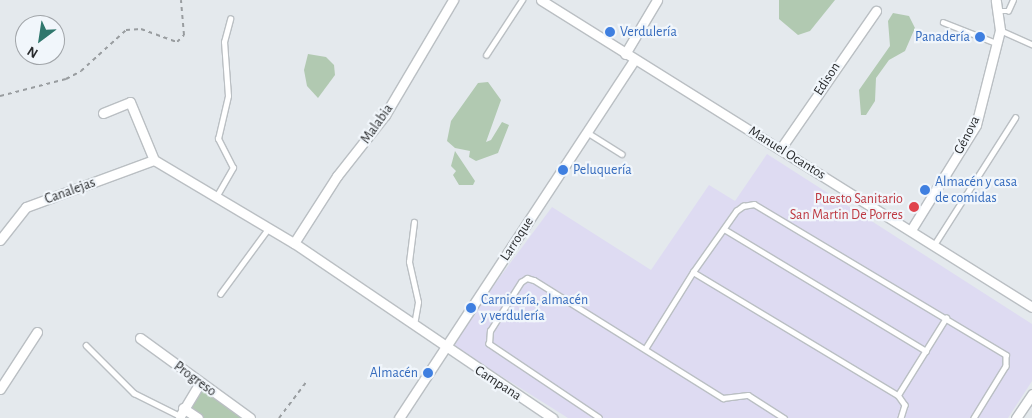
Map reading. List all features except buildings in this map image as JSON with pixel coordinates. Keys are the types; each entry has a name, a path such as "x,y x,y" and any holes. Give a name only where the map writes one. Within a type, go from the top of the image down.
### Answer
{"street":[{"name":"Malabia","path":"294,243 337,176 385,115 453,0"},
{"name":"Manuel Ocantos","path":"541,0 634,60 781,148 1032,307"},
{"path":"626,54 657,0"},
{"path":"996,0 999,11 1000,30"},
{"name":"Edison","path":"781,148 876,11"},
{"name":"Génova","path":"911,230 976,125 1000,30"},
{"name":"Larroque","path":"399,418 634,60"},
{"path":"103,113 130,102 154,160"},
{"name":"Campana","path":"154,160 294,243 548,417"},
{"name":"Canalejas","path":"0,240 26,207 154,160"},
{"path":"0,389 36,332"},
{"name":"Progreso","path":"140,338 250,418"},
{"path":"198,418 182,412 200,383"},
{"path":"1016,418 1032,394"}],"lane":[{"path":"486,55 522,0"},
{"path":"999,11 1008,11 1013,0"},
{"path":"216,198 233,168 218,139 228,96 224,42 230,19"},
{"path":"943,22 996,43"},
{"path":"1000,30 1032,44"},
{"path":"934,245 1015,118"},
{"path":"587,132 622,154"},
{"path":"645,349 692,272 724,228 743,206 754,204 1006,355 1006,366 974,418"},
{"path":"414,222 409,262 419,307 414,326"},
{"path":"724,228 926,351"},
{"path":"220,294 268,229"},
{"path":"692,272 898,395 905,405 901,418"},
{"path":"599,418 489,344 490,331 521,282 534,280 723,398 748,395 784,418"},
{"path":"898,395 946,318"},
{"path":"86,345 134,393 182,412"}],"path":[{"path":"0,96 66,79 81,71 126,30 141,29 177,42 184,35 181,0"},
{"path":"279,418 307,381"}],"shaded area":[{"path":"767,154 1032,324 1032,381 1008,418 568,418 450,344 552,207 651,270 709,185 735,201"}],"green space":[{"path":"779,0 835,0 810,31 798,35 779,19"},
{"path":"893,13 909,16 915,28 905,51 889,60 876,78 875,101 866,115 861,115 859,90 890,46 888,21"},
{"path":"308,54 326,57 334,65 335,75 318,98 307,86 304,70"},
{"path":"488,82 501,100 486,142 491,140 502,122 509,125 498,153 476,161 469,157 470,151 455,148 447,141 451,121 478,83"},
{"path":"455,151 475,181 473,185 459,185 453,175 456,171 451,166"},
{"path":"202,388 244,418 202,418 188,408"}],"place":[{"name":"Verdulería","path":"610,32"},
{"name":"Panadería","path":"980,37"},
{"name":"Peluquería","path":"563,170"},
{"name":"Almacén y casa de comidas","path":"925,190"},
{"name":"Puesto Sanitario San Martin De Porres","path":"914,207"},
{"name":"Carnicería, almacén y verdulería","path":"471,308"},
{"name":"Almacén","path":"428,373"}]}
